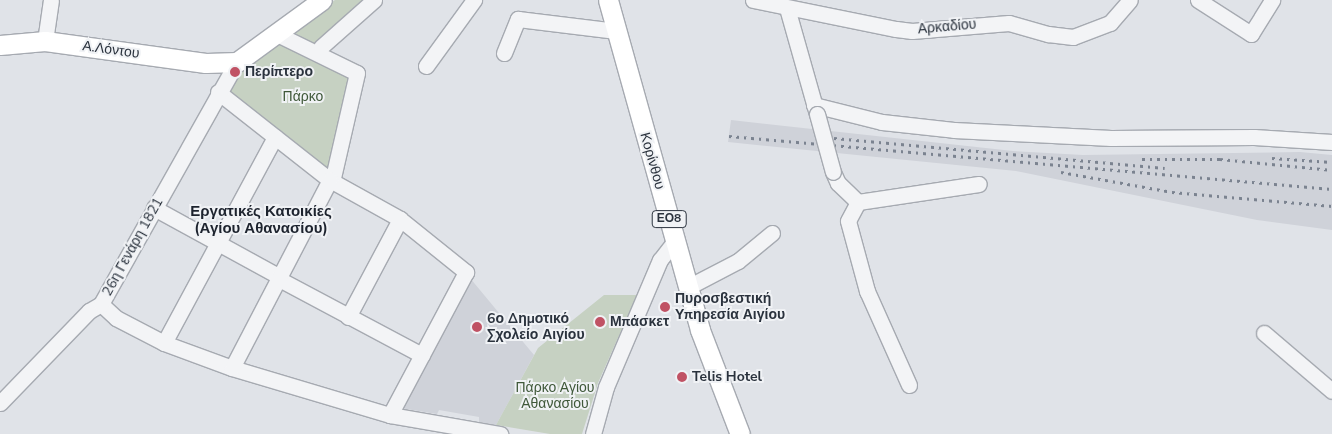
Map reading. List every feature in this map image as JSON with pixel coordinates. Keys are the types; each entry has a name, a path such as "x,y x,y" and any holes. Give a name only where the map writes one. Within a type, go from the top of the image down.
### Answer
{"main road":[{"path":"230,62 322,0"},
{"name":"Κορίνθου","path":"608,0 688,287 716,378 740,434"},
{"name":"Α.Λόντου","path":"0,45 45,41 230,62"}],"street":[{"path":"45,41 51,0"},
{"path":"321,47 374,0"},
{"path":"426,66 474,0"},
{"name":"Αρκαδίου","path":"753,0 912,31 1009,23 1048,34 1073,37 1110,23 1130,0"},
{"path":"1198,0 1251,34 1272,0"},
{"path":"787,8 833,172 838,183 858,202"},
{"path":"504,53 518,19 616,31"},
{"path":"232,368 331,181 357,73 275,32"},
{"name":"26η Γενάρη 1821","path":"0,403 90,312 101,304 218,92 230,62"},
{"path":"218,92 331,181 400,219 466,272 390,415"},
{"path":"816,109 882,122 954,130 1092,138 1254,137 1332,142"},
{"path":"164,343 275,137"},
{"path":"858,202 978,184"},
{"path":"858,202 848,221 867,291 909,385"},
{"path":"154,208 348,317 422,354"},
{"path":"348,317 400,219"},
{"path":"688,287 738,261 772,233"},
{"path":"593,434 606,387 660,260 675,241"},
{"path":"101,304 116,318 164,343 232,368 390,415 500,434"},
{"path":"1264,333 1332,391"}],"shaded area":[{"path":"731,120 1013,151 1083,155 1300,152 1332,155 1332,230 1257,220 1016,171 728,142"},
{"name":"6ο Δημοτικό Σχολείο Αιγίου","path":"470,278 534,355 496,425 479,422 479,417 439,410 437,414 400,408"}],"green space":[{"path":"335,0 369,0 317,47 286,32"},
{"name":"Πάρκο","path":"275,38 353,76 329,170 226,90 239,68"},
{"name":"Πάρκο Αγίου Αθανασίου","path":"604,295 637,295 598,383 582,434 550,434 496,425 538,348"}],"railway":[{"path":"729,136 1332,189"},
{"path":"834,138 1165,168"},
{"path":"1272,158 1332,162"},
{"path":"1142,159 1220,159 1332,170"},
{"path":"1061,172 1172,192 1332,206"}],"place":[{"name":"Περίπτερο","path":"235,72"},
{"name":"Πυροσβεστική Υπηρεσία Αιγίου","path":"665,307"},
{"name":"Μπάσκετ","path":"600,322"},
{"name":"6ο Δημοτικό Σχολείο Αιγίου","path":"477,327"},
{"name":"Telis Hotel","path":"682,377"}],"district":[{"name":"Εργατικές Κατοικίες (Αγίου Αθανασίου)","path":"261,220"}]}
